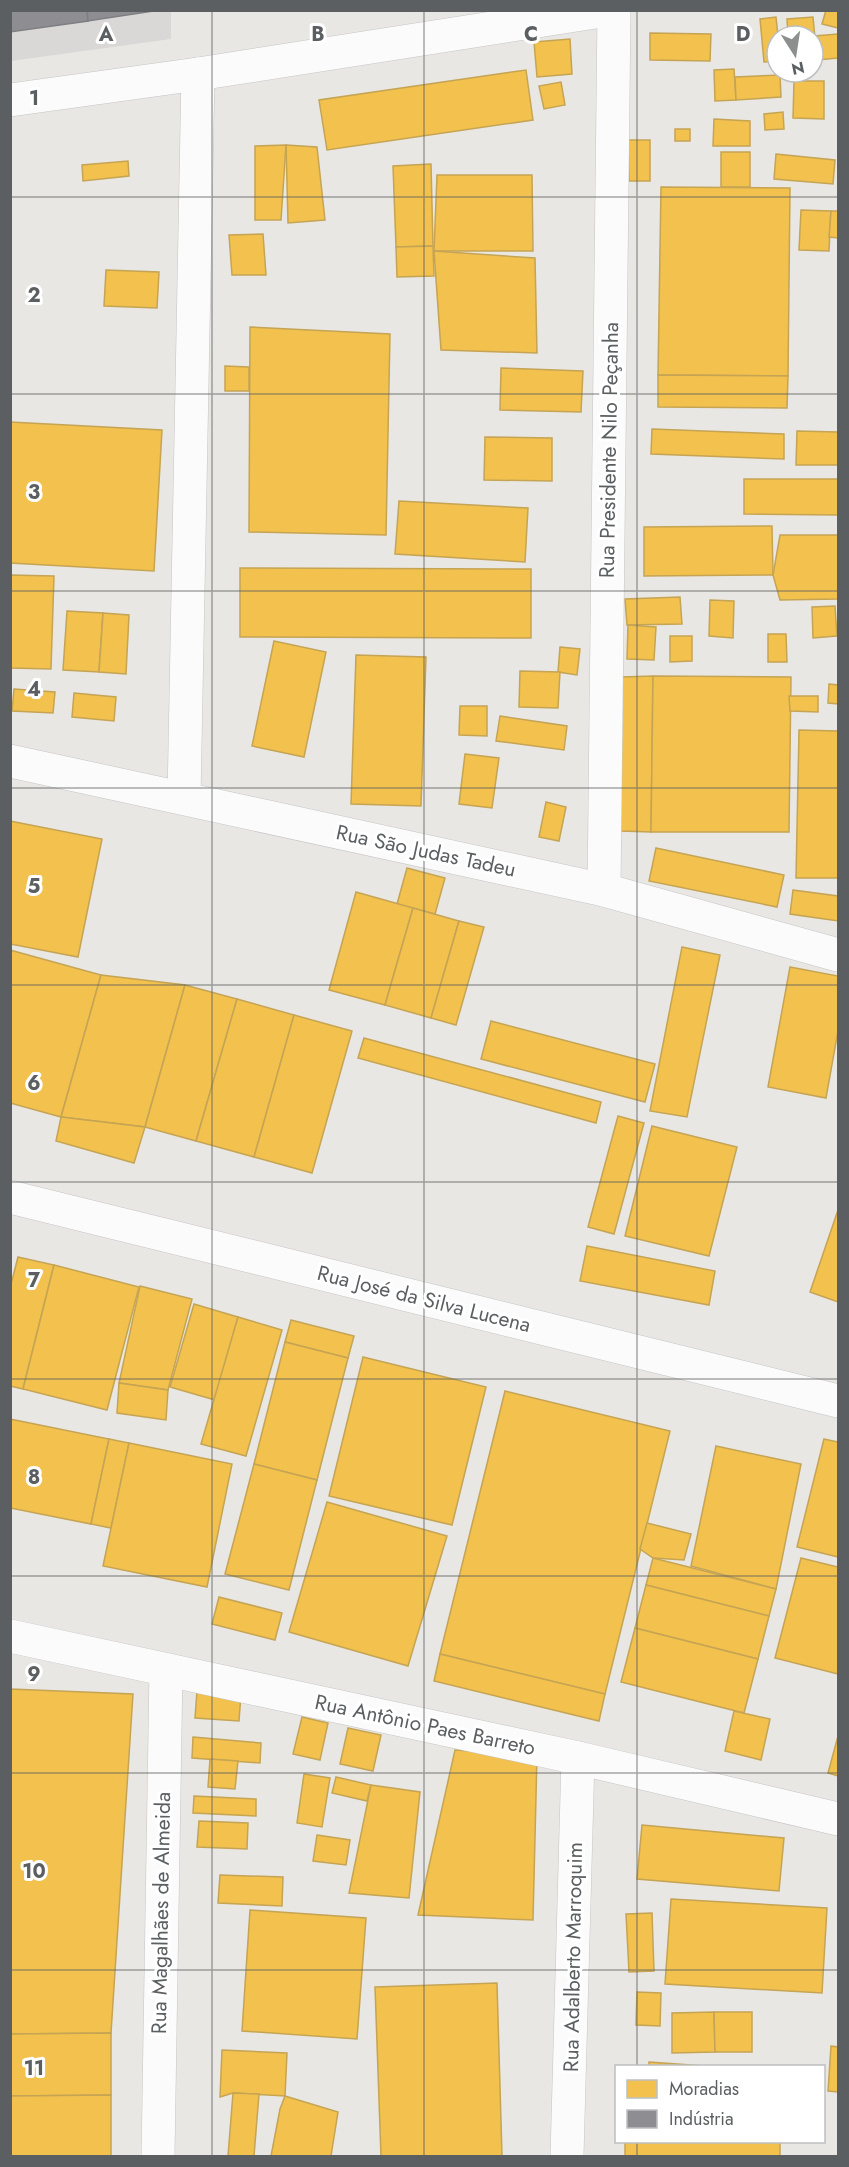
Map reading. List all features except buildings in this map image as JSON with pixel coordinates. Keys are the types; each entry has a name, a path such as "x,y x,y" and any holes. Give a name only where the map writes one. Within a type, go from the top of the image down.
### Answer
{"street":[{"path":"10,100 198,74 608,10"},
{"name":"Rua Presidente Nilo Peçanha","path":"604,890 614,10"},
{"path":"184,798 198,74"},
{"name":"Rua São Judas Tadeu","path":"10,761 604,890 838,955"},
{"name":"Rua José da Silva Lucena","path":"10,1197 838,1401"},
{"name":"Rua Antônio Paes Barreto","path":"10,1636 578,1758 838,1819"},
{"name":"Rua Magalhães de Almeida","path":"158,2157 166,1670"},
{"name":"Rua Adalberto Marroquim","path":"567,2157 578,1758"}],"shaded area":[{"path":"10,11 171,11 171,39 11,61"}]}
